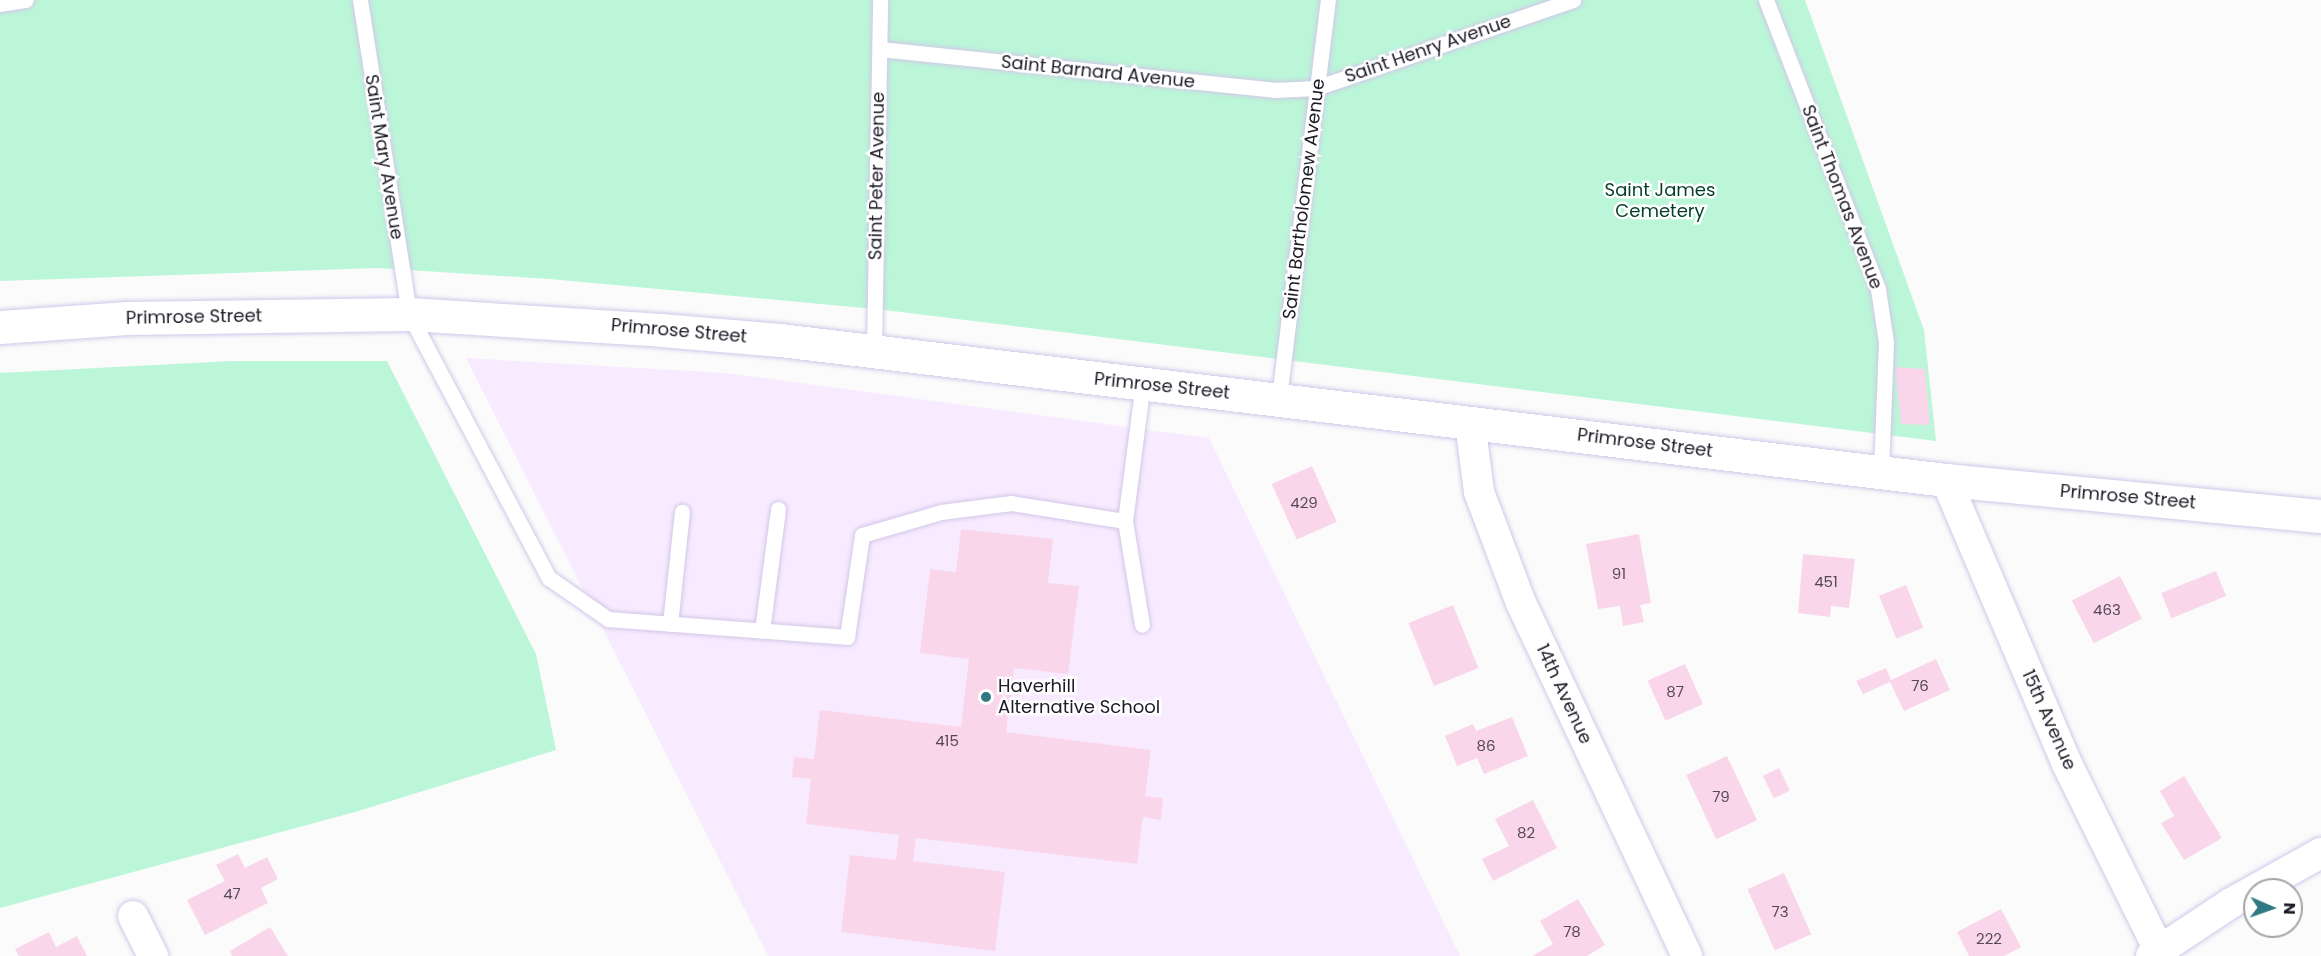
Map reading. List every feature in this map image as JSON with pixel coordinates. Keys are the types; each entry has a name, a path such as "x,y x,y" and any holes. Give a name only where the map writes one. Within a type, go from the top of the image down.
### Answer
{"main road":[{"name":"Primrose Street","path":"0,327 127,318 409,314 673,330 1279,398 1946,480 2321,516"}],"street":[{"name":"14th Avenue","path":"1470,422 1479,492 1521,603 1687,956"},
{"name":"15th Avenue","path":"1946,480 2067,762 2157,954"},
{"path":"2157,954 2231,903 2321,853"},
{"path":"133,916 153,956"}],"lane":[{"path":"0,4 26,0"},
{"name":"Saint Mary Avenue","path":"360,0 409,314 549,578 608,619 847,637 862,535 941,512 1011,502 1125,521"},
{"name":"Saint Peter Avenue","path":"874,351 879,0"},
{"name":"Saint Bartholomew Avenue","path":"1279,398 1328,0"},
{"name":"Saint Henry Avenue","path":"1316,88 1574,0"},
{"name":"Saint Thomas Avenue","path":"1766,0 1878,289 1887,342 1881,472"},
{"name":"Saint Barnard Avenue","path":"880,49 1274,90 1316,88"},
{"path":"1142,625 1125,521 1143,383"},
{"path":"762,631 778,509"},
{"path":"670,624 682,512"}],"shaded area":[{"name":"Haverhill Alternative School","path":"466,358 726,373 1209,438 1460,956 768,956"}],"green space":[{"name":"Saint James Cemetery","path":"0,0 1805,0 1924,330 1936,441 885,310 550,279 377,268 0,281"},
{"path":"232,361 387,361 536,654 556,750 355,812 0,908 0,373"}],"building":[{"path":"1895,367 1925,369 1930,425 1901,424"},
{"path":"1312,466 1337,522 1297,540 1272,484"},
{"path":"961,529 1053,539 1048,583 1079,586 1068,674 1014,668 1006,732 1151,750 1145,796 1163,798 1161,820 1143,817 1137,864 916,838 913,861 1005,872 995,951 841,932 850,855 896,860 899,835 806,824 811,779 792,777 794,757 814,759 820,710 961,727 969,659 920,653 930,569 956,572"},
{"path":"1639,534 1651,603 1640,605 1644,622 1623,626 1620,606 1598,609 1586,544"},
{"path":"1803,554 1855,559 1849,608 1831,606 1830,617 1798,613"},
{"path":"2216,571 2226,596 2171,618 2161,593"},
{"path":"2120,576 2142,619 2094,643 2072,601"},
{"path":"1906,585 1923,628 1896,639 1879,596"},
{"path":"1453,605 1478,668 1434,686 1408,623"},
{"path":"1936,659 1950,690 1904,711 1890,682 1863,694 1856,681 1886,668 1891,680"},
{"path":"1685,664 1703,704 1665,721 1648,681"},
{"path":"1512,717 1528,756 1484,774 1477,758 1457,766 1445,736 1473,724 1476,731"},
{"path":"1727,756 1757,820 1716,839 1686,775"},
{"path":"1779,768 1790,790 1774,798 1763,776"},
{"path":"2184,776 2222,838 2184,860 2161,823 2174,816 2160,791"},
{"path":"1533,800 1557,848 1493,881 1482,859 1509,846 1495,819"},
{"path":"238,854 245,868 267,857 278,879 261,888 268,903 205,935 187,900 225,881 216,865"},
{"path":"1784,873 1811,934 1775,950 1747,889"},
{"path":"1578,899 1605,945 1587,956 1532,956 1553,944 1540,921"},
{"path":"2001,909 2021,947 2004,956 1969,956 1957,932"},
{"path":"270,927 288,956 232,956 230,951"},
{"path":"49,932 56,947 77,936 87,956 19,956 15,949"}],"place":[{"name":"Haverhill Alternative School","path":"986,697"}]}
